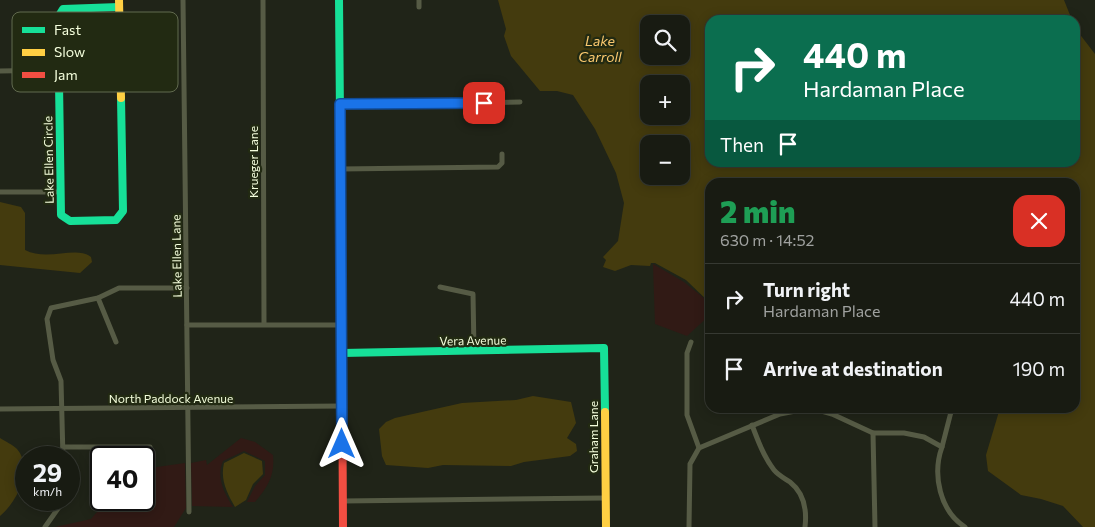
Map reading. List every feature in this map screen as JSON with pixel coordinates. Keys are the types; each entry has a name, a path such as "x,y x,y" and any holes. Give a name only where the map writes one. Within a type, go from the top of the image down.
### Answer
{"street":[{"name":"Lake Ellen Lane","path":"183,0 189,512"},
{"name":"Krueger Lane","path":"262,0 264,324"},
{"path":"339,0 343,527"},
{"path":"419,0 419,7"},
{"name":"Lake Ellen Circle","path":"61,12 63,9 119,4"},
{"name":"Lake Ellen Circle","path":"58,92 61,215 70,221 116,220 123,211 121,92"},
{"path":"340,104 520,102"},
{"path":"340,168 498,167 502,163 502,154"},
{"path":"0,192 60,192"},
{"path":"440,287 473,294 474,351"},
{"path":"63,446 61,380 53,360 47,319 51,308 98,298 119,288 187,288"},
{"path":"98,298 116,342"},
{"path":"187,326 264,324 342,325"},
{"path":"691,342 687,353 687,415 699,448"},
{"name":"Vera Avenue","path":"342,353 604,348"},
{"name":"Graham Lane","path":"604,348 606,527"},
{"name":"North Paddock Avenue","path":"0,409 342,406"},
{"path":"689,527 690,464 699,448 785,413"},
{"path":"828,413 873,433 904,433 924,436 942,447"},
{"path":"951,413 942,447 938,482 944,502 956,521 965,527"},
{"path":"752,425 766,458 776,472 792,484 804,499 805,527"},
{"path":"873,433 875,527"},
{"path":"342,501 605,498"},
{"path":"45,527 56,511"}],"shaded area":[{"path":"653,264 684,282 705,299 705,320 687,336 655,324"},
{"path":"241,438 255,442 273,455 272,475 264,491 255,502 247,502 255,486 265,475 265,461 244,451 223,461 221,467 222,485 233,507 192,506 191,463 206,460 207,465"},
{"path":"185,463 186,508 174,527 55,527 91,519 99,511 155,511 155,467"}],"water":[{"name":"Lake Carroll","path":"498,0 1064,0 1070,15 705,15 705,167 1080,167 1080,34 1095,54 1095,527 1083,527 1063,506 1021,495 988,471 986,455 999,413 1080,413 1080,178 705,178 705,298 686,280 655,263 651,263 650,266 631,265 615,271 603,267 606,260 603,257 618,241 624,203 616,173 595,129 573,95 557,91 540,91 511,56 504,36 506,29"},
{"path":"0,202 21,207 25,213 25,250 43,254 85,254 91,257 92,262 80,273 0,265"},
{"path":"533,396 571,402 576,423 567,438 576,444 577,451 570,456 524,462 511,466 443,465 428,468 386,465 382,456 379,429 386,422 395,418 462,403 516,400"},
{"path":"0,438 15,448 15,497 0,516"},
{"path":"244,453 262,461 263,474 253,484 246,500 235,507 224,481 224,463"}],"traffic: fast":[{"path":"339,0 342,351"},
{"path":"61,12 63,9 119,7"},
{"path":"59,92 61,215 70,221 116,220 123,211 121,98"},
{"path":"342,353 604,348 605,412"}],"traffic: slow":[{"path":"119,0 119,12"},
{"path":"121,92 121,98"},
{"path":"605,412 606,527"}],"traffic: jam":[{"path":"342,351 343,527"}],"route":[{"path":"342,444 340,104 484,103"}]}
